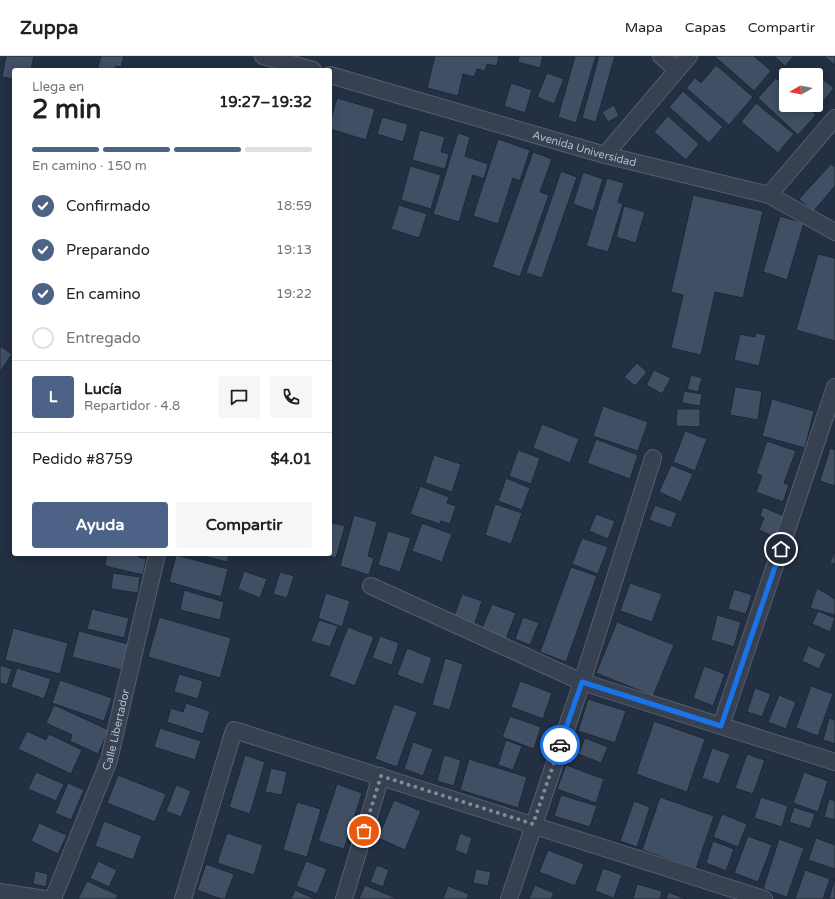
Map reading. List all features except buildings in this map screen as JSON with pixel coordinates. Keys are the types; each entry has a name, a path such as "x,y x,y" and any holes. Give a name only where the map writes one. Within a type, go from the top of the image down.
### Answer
{"street":[{"path":"661,56 677,70"},
{"path":"605,155 689,56"},
{"path":"269,60 304,68"},
{"name":"Avenida Universidad","path":"332,76 605,155 769,195 835,232"},
{"path":"769,195 835,118"},
{"path":"721,726 835,387"},
{"path":"509,899 582,682 653,458"},
{"name":"Calle Libertador","path":"53,899 109,760 157,556"},
{"path":"371,586 582,682 835,762"},
{"path":"183,899 234,730 533,824 764,899"},
{"path":"344,899 381,776"},
{"path":"0,892 45,899"}],"way so far":[{"path":"364,831 381,776 533,824 560,745"}],"route":[{"path":"560,745 582,682 721,726 781,549"}]}
